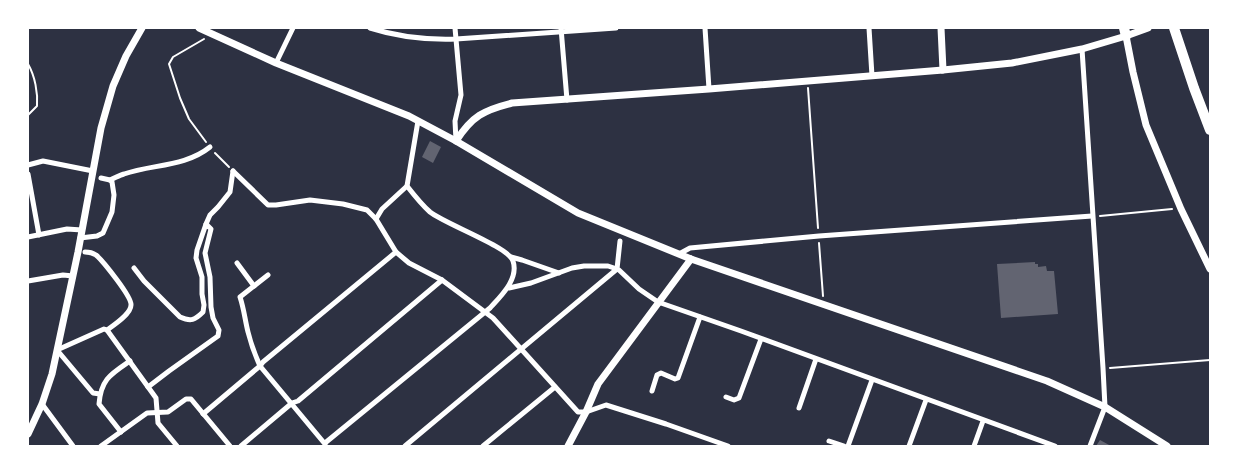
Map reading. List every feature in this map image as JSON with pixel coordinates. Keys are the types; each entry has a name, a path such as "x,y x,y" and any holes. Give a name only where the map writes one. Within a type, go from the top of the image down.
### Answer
{"highway":[{"path":"1174,28 1210,130"}],"street":[{"path":"28,434 42,404 52,374 101,128 112,86 142,28"},
{"path":"199,28 276,63 409,116 456,141 578,213 691,259 1047,381 1104,407 1167,446"},
{"path":"276,63 293,28"},
{"path":"370,28 408,37 434,40 456,40 561,29 616,28"},
{"path":"455,28 461,95 455,121 456,141"},
{"path":"705,28 709,89"},
{"path":"869,28 872,76"},
{"path":"940,28 943,70"},
{"path":"456,141 470,122 483,112 512,103 872,76 1012,63 1082,49 1125,32 1148,28"},
{"path":"561,29 567,100"},
{"path":"1125,32 1146,125 1181,209 1210,269"},
{"path":"1082,49 1104,407 1090,446"},
{"path":"376,219 382,209 407,186 418,121"},
{"path":"101,178 110,180 135,171 167,166 187,159 210,147"},
{"path":"28,165 43,161 93,171"},
{"path":"233,171 268,205 310,200 343,204 367,210 376,219 396,252 409,263 442,280 493,318 578,412 586,412 606,404 728,446"},
{"path":"134,268 144,281 180,317 193,320 203,312 202,277 196,258 197,250 210,215 230,192 233,171"},
{"path":"28,174 39,235"},
{"path":"28,237 67,229 81,234 97,236 103,233 112,212 114,195 110,180"},
{"path":"407,186 430,212 445,221 481,238 512,258 559,273"},
{"path":"679,254 690,248 819,236 1092,216"},
{"path":"148,387 218,336 219,330 213,318 210,277 205,253 211,229 206,224"},
{"path":"405,446 617,269 620,241"},
{"path":"57,350 104,329 107,330 130,311 129,298 105,265 94,254 85,252"},
{"path":"203,414 396,252"},
{"path":"268,274 240,297 252,346 260,366 325,445 490,308 509,288 514,264 512,258"},
{"path":"568,446 598,384 691,259"},
{"path":"237,263 254,286"},
{"path":"509,288 531,283 572,268 608,266 617,269 639,289 658,302 1055,446"},
{"path":"28,281 63,275 73,276"},
{"path":"241,446 292,403 298,401 442,280"},
{"path":"652,391 657,375 661,373 675,379 678,378 700,317"},
{"path":"107,330 156,398 158,422 177,446"},
{"path":"726,397 734,400 738,398 761,338"},
{"path":"57,350 93,393 100,394"},
{"path":"799,408 816,359"},
{"path":"121,432 99,404 100,394 109,375 130,361"},
{"path":"829,441 846,446 872,380"},
{"path":"483,446 555,387"},
{"path":"101,446 147,413 168,412 186,399 191,399 230,446"},
{"path":"909,446 926,400"},
{"path":"42,404 73,446"},
{"path":"974,446 983,421"},
{"path":"1036,446 1038,440"}],"path":[{"path":"212,34 173,57 169,64 189,119 210,147 233,171"},
{"path":"28,64 34,80 37,99 36,106 28,115"},
{"path":"808,81 824,305"},
{"path":"1092,216 1181,209"},
{"path":"1103,368 1210,360"}],"building":[{"path":"430,141 441,147 433,163 422,157"},
{"path":"1035,262 1035,264 1038,264 1038,267 1046,266 1047,271 1054,271 1058,314 1001,318 997,264"},
{"path":"1100,440 1111,446 1096,446"}]}
